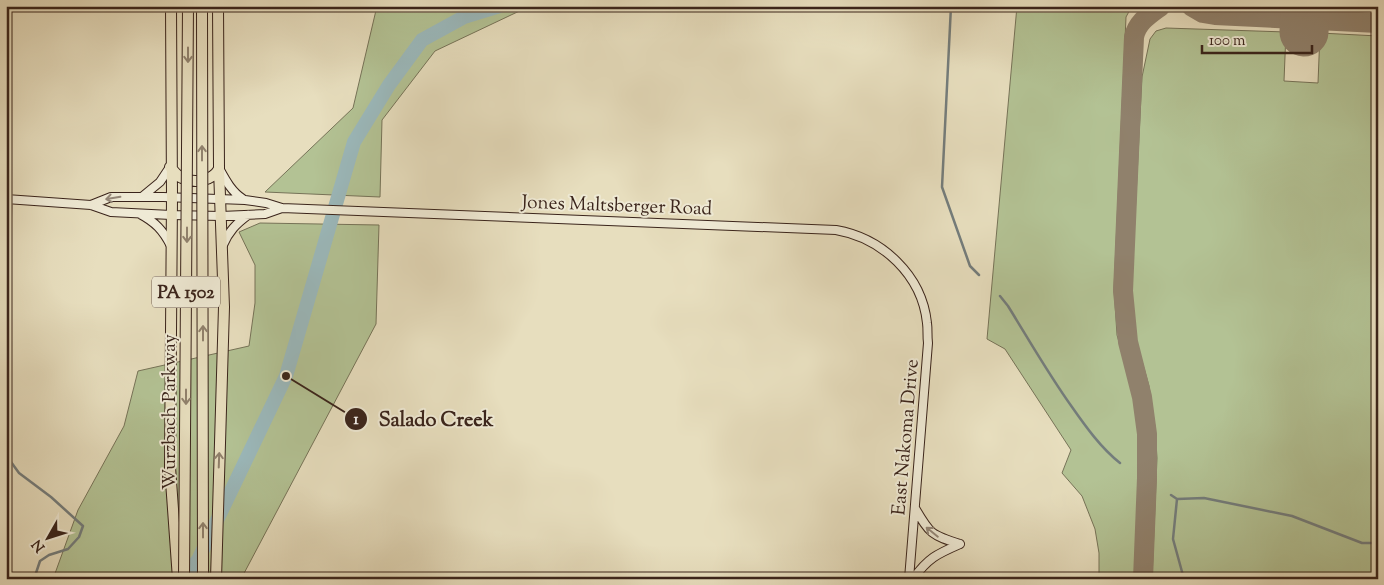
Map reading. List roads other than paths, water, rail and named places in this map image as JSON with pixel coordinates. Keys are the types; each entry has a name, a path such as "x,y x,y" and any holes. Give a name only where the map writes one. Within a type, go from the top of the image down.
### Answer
{"highway":[{"path":"171,6 170,466 178,579"},
{"name":"Wurzbach Parkway","path":"184,579 188,6"},
{"name":"Wurzbach Parkway","path":"202,6 203,579"},
{"path":"216,579 224,307 219,169 218,6"},
{"path":"170,167 181,178 188,180 206,180 216,175 219,169"}],"main road":[{"path":"141,196 159,183 170,167"},
{"path":"219,169 226,183 237,196 245,200"},
{"name":"Jones Maltsberger Road","path":"92,205 111,197 172,197 245,200 266,203 282,208 836,230 859,236 886,252 903,267 914,283 920,299"},
{"name":"Jones Maltsberger Road","path":"7,199 92,205 111,212 172,215 221,216 266,214 282,208"},
{"path":"138,213 159,226 171,247"},
{"path":"222,247 229,233 248,215"},
{"name":"East Nakoma Drive","path":"909,579 928,343 927,322 920,299"},
{"path":"913,579 925,563 936,554 960,544 935,536 926,529 914,507"}],"street":[{"path":"6,273 7,199"}],"waterway":[{"path":"181,579 198,560 286,376 354,142 389,85 422,40 464,17 500,6"},
{"path":"951,6 942,187 970,266 979,275"},
{"path":"1000,296 1077,415 1100,444 1120,463"},
{"path":"6,455 19,473 51,497 83,526 79,537 68,549 49,555 40,561 34,579"},
{"path":"1171,495 1177,499 1204,498 1292,516 1362,543 1376,543"},
{"path":"1177,499 1173,539 1184,579"}],"place":[{"name":"Salado Creek","path":"286,376"}]}
